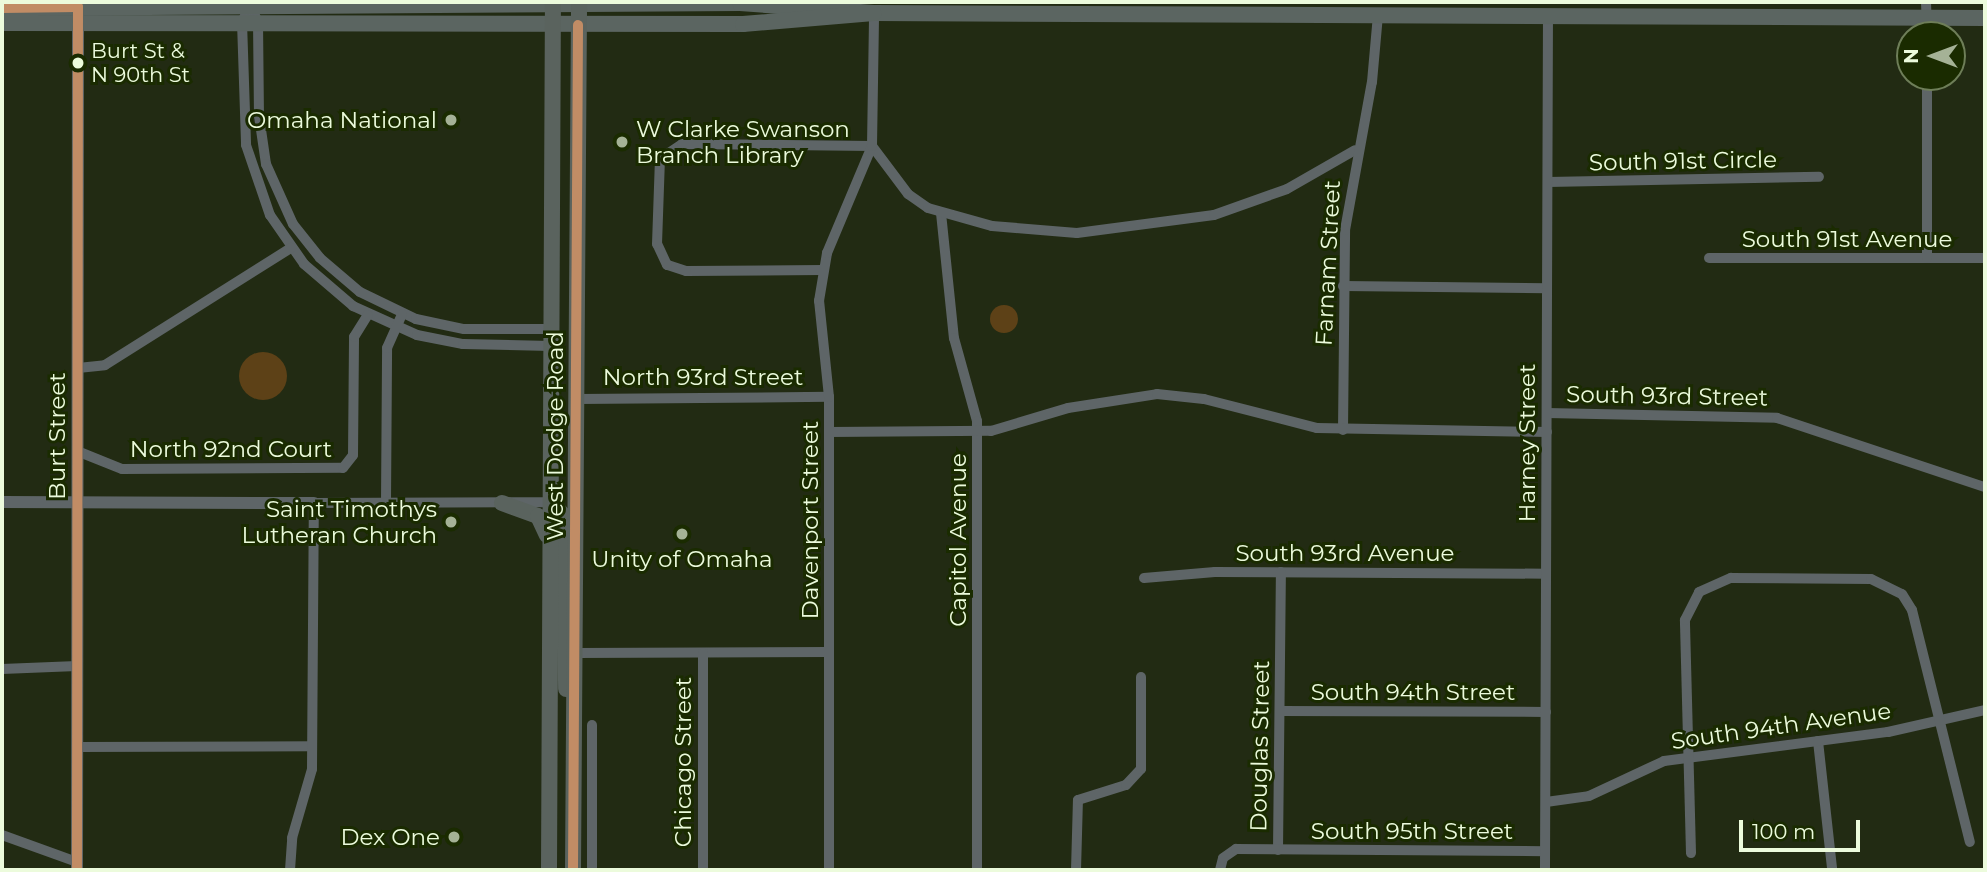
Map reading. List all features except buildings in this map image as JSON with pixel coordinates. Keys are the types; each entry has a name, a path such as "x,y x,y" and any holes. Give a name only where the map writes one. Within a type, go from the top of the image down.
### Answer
{"highway":[{"name":"West Dodge Road","path":"549,870 553,3"},
{"name":"West Dodge Road","path":"573,870 579,3"},
{"path":"551,502 564,512 564,657 574,733"},
{"path":"502,503 541,519 550,558"}],"main road":[{"path":"2,23 78,11 250,6 553,3 770,3 874,13 1028,14 1284,8 1378,15 1548,16 1609,9 1926,10 1985,18"},
{"path":"2,8 250,22 552,25 770,23 874,13"}],"street":[{"path":"770,3 770,23"},
{"path":"250,6 246,145 263,200 291,248 326,285 368,315 393,327 452,343 551,346"},
{"name":"Burt Street","path":"77,866 78,11"},
{"name":"Davenport Street","path":"829,870 830,432 829,397 819,313 823,270 872,146 874,13"},
{"name":"Farnam Street","path":"1343,430 1343,286 1355,150 1372,82 1378,15"},
{"name":"Harney Street","path":"1545,870 1548,16"},
{"path":"250,22 260,132 281,202 336,274 402,314 455,328 551,329"},
{"path":"1927,91 1927,258"},
{"path":"823,270 682,270 661,258 657,167 667,150 688,144 872,146 908,194 941,213 1019,229 1126,230 1214,215 1272,196 1355,150"},
{"name":"South 91st Circle","path":"1548,182 1819,177"},
{"name":"Capitol Avenue","path":"941,213 954,338 978,431 977,870"},
{"path":"78,368 104,365 291,248"},
{"name":"South 91st Avenue","path":"1709,258 1985,258"},
{"path":"1343,286 1547,288"},
{"path":"386,503 387,354 393,327 402,314"},
{"name":"North 92nd Court","path":"77,451 122,469 346,466 353,455 354,337 368,315"},
{"path":"452,343 455,328"},
{"name":"South 93rd Street","path":"978,431 1125,397 1178,395 1289,424 1343,430 1547,432"},
{"name":"North 93rd Street","path":"578,399 829,397"},
{"name":"South 93rd Street","path":"1547,413 1777,418 1985,487"},
{"path":"830,432 978,431"},
{"path":"2,502 551,502"},
{"path":"290,870 312,746 314,503"},
{"name":"South 93rd Avenue","path":"1144,578 1281,572 1546,574"},
{"name":"Douglas Street","path":"1220,870 1232,851 1278,850 1281,572"},
{"path":"1691,853 1685,620 1705,587 1731,579 1858,579 1895,588 1912,610 1970,842"},
{"path":"576,653 829,652"},
{"name":"Chicago Street","path":"703,653 703,870"},
{"path":"2,669 77,666"},
{"path":"1076,870 1078,800 1126,785 1141,769 1141,677"},
{"name":"South 94th Avenue","path":"1546,802 1589,796 1648,766 1690,756 1818,741 1940,721 1985,710"},
{"name":"South 94th Street","path":"1280,711 1546,712"},
{"path":"592,725 592,870"},
{"path":"1818,741 1832,868"},
{"path":"77,747 312,746"},
{"path":"2,835 77,866"},
{"name":"South 95th Street","path":"1278,850 1545,851"}],"shaded area":[{"path":"1004,305 1014,309 1018,319 1014,329 1004,333 994,329 990,319 994,309"},
{"path":"263,352 280,359 287,376 280,393 263,400 246,393 239,376 246,359"}],"transit line":[{"path":"2,8 78,7 77,870"},
{"path":"573,870 578,25"}],"place":[{"name":"Burt St & N 90th St","path":"78,63"},
{"name":"Omaha National","path":"451,120"},
{"name":"W Clarke Swanson Branch Library","path":"622,142"},
{"name":"Saint Timothys Lutheran Church","path":"451,522"},
{"name":"Unity of Omaha","path":"682,534"},
{"name":"Dex One","path":"454,837"}]}
